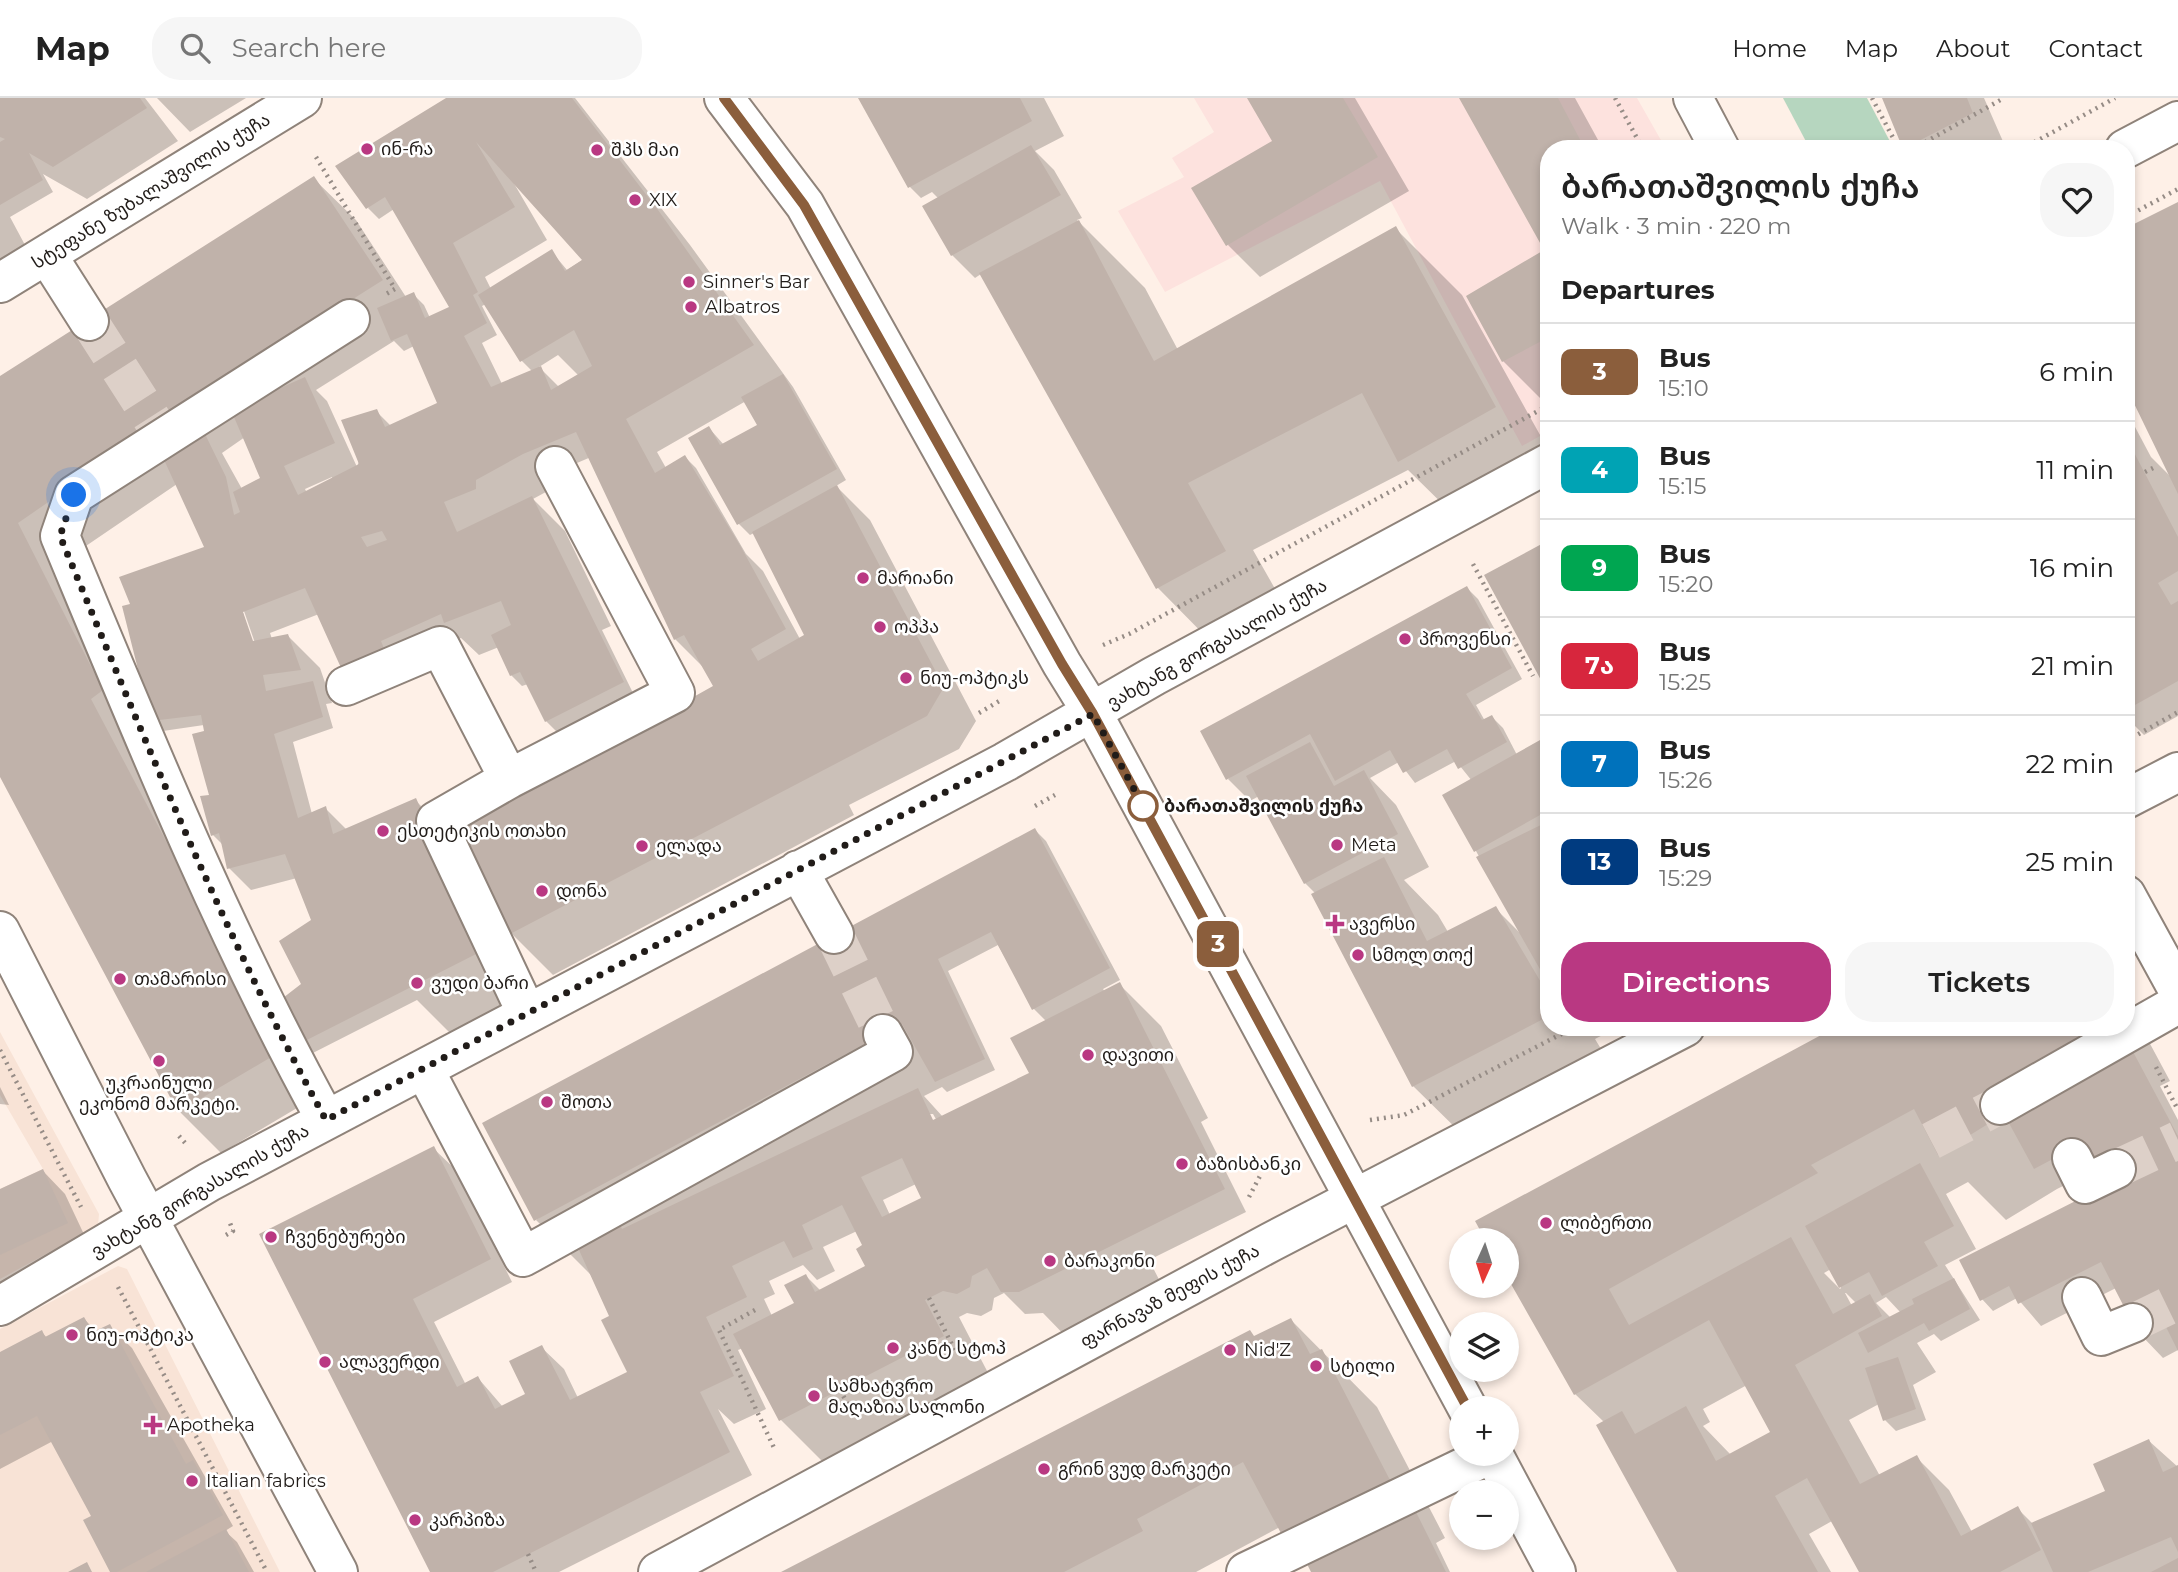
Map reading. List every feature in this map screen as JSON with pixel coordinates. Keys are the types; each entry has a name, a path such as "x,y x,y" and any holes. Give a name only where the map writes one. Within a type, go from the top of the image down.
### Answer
{"street":[{"name":"სტეფანე ზუბალაშვილის ქუჩა","path":"0,283 302,98"},
{"path":"724,98 804,205 1062,664 1093,714 1461,1396"},
{"path":"1693,98 1715,140"},
{"path":"2135,144 2178,121"},
{"path":"47,254 89,321"},
{"path":"326,1120 286,1047 148,749 60,536 74,495 160,433 351,319"},
{"path":"527,1014 436,821 509,779 675,693 555,466"},
{"name":"ვახტანგ გორგასალის ქუჩა","path":"0,1306 209,1182 1093,714 1154,677 1540,468"},
{"path":"346,686 440,646 509,779"},
{"path":"2135,794 2178,772"},
{"path":"798,870 834,934"},
{"path":"2135,911 2178,990"},
{"path":"0,932 13,984 149,1220 338,1572"},
{"path":"2135,1028 2178,1004"},
{"path":"424,1069 523,1256 894,1052 883,1034"},
{"name":"ფარნავაზ მეფის ქუჩა","path":"665,1570 1354,1198 1668,1036"},
{"path":"2000,1105 2122,1036"},
{"path":"2072,1158 2085,1184 2116,1169"},
{"path":"2081,1297 2101,1336 2133,1323"},
{"path":"1246,1572 1467,1466"},
{"path":"1499,1466 1556,1572"}],"path":[{"path":"1615,98 1638,140"},
{"path":"1872,98 1894,140"},
{"path":"1929,140 2004,98"},
{"path":"2038,140 2115,98"},
{"path":"316,157 395,289 351,319"},
{"path":"2135,212 2178,189"},
{"path":"1102,645 1129,634 1540,410"},
{"path":"2145,472 2155,467"},
{"path":"1473,564 1533,676"},
{"path":"979,713 1001,700"},
{"path":"2135,736 2178,712"},
{"path":"1035,806 1055,795"},
{"path":"1370,1120 1404,1115 1558,1036"},
{"path":"0,1050 86,1217"},
{"path":"179,1136 186,1144"},
{"path":"1249,1196 1260,1176"},
{"path":"226,1235 233,1231"},
{"path":"106,1291 117,1285 267,1572"},
{"path":"929,1298 956,1353"},
{"path":"755,1310 719,1330 775,1450"},
{"path":"840,1390 850,1408"},
{"path":"528,1554 536,1572"}],"shaded area":[{"path":"1194,98 1637,98 1661,140 1540,140 1540,436 1522,446 1380,181 1165,292 1118,211 1184,177 1172,158 1214,132"},
{"path":"0,1032 99,1214 98,1226 0,1279 0,1189 43,1169 0,1095"},
{"path":"118,1266 127,1269 280,1572 0,1572 0,1329"}],"green space":[{"path":"1783,98 1867,98 1889,140 1805,140"}],"building":[{"path":"0,98 140,98 147,108 53,167 29,153 43,180 0,205 0,142 5,139 0,137"},
{"path":"446,98 572,98 658,210 754,345 626,419 655,473 685,455 741,547 786,629 751,649 758,661 804,635 752,532 837,485 944,687 927,716 510,934 462,827 713,686 684,635 674,640 576,432 523,454 476,480 476,489 444,502 457,532 532,496 624,682 545,722 520,672 510,676 491,635 511,625 501,601 444,623 441,614 381,641 385,651 342,670 305,588 243,612 253,641 288,634 301,670 263,675 266,691 313,681 323,717 274,734 298,818 326,806 333,834 416,798 484,950 295,1046 279,1001 301,984 279,941 311,920 285,854 227,869 219,833 211,836 200,796 209,795 192,734 204,731 201,715 151,721 122,606 130,604 119,577 204,547 160,451 204,432 226,477 234,515 240,512 233,492 260,478 231,410 305,377 335,443 284,466 298,495 359,464 341,420 377,409 385,427 437,403 407,334 391,341 377,308 414,292 425,318 449,307 385,197 366,209 335,166","holes":["476,142 582,260 565,271 552,249 478,295 520,362 574,330 592,366 551,390 541,366 491,387 464,336 487,323 473,295 478,292 453,243 515,207","382,531 387,540 367,547 361,537"]},
{"path":"858,98 1020,98 1032,121 908,188"},
{"path":"1247,98 1343,98 1378,157 1226,246 1191,188 1272,141"},
{"path":"1459,98 1558,98 1580,140 1540,140 1540,243"},
{"path":"1882,98 1967,98 1973,113 1920,140 1899,140"},
{"path":"1031,145 1061,195 951,256 922,206"},
{"path":"314,176 383,280 228,378 18,523 103,690 91,699 278,1053 178,1112 0,777 0,376"},
{"path":"2178,202 2178,494 2135,406 2135,224"},
{"path":"1079,220 1154,361 1396,226 1496,407 1398,462 1362,393 1188,483 1226,551 1156,589 979,273"},
{"path":"1540,252 1540,342 1502,362 1466,296"},
{"path":"783,374 837,469 737,525 688,438 709,426 720,445 757,425 741,397"},
{"path":"2135,454 2178,537 2178,571 2158,583 2171,605 2178,601 2178,681 2135,705"},
{"path":"1540,545 1540,678 1484,575"},
{"path":"1467,586 1512,668 1466,694 1482,720 1492,715 1507,742 1458,769 1447,749 1403,773 1390,750 1335,781 1310,734 1226,780 1200,731"},
{"path":"1540,740 1540,815 1474,852 1442,795"},
{"path":"1310,742 1334,786 1364,770 1398,834 1304,884 1246,776"},
{"path":"1540,825 1540,969 1476,857"},
{"path":"1035,828 1110,968 1032,1010 991,932 938,959 985,1059 935,1082 902,1024 534,1221 482,1123"},
{"path":"1384,857 1427,941 1496,906 1540,981 1540,1021 1412,1087 1311,894"},
{"path":"1120,982 1225,1189 1019,1292 1001,1292 987,1268 972,1276 970,1287 957,1294 943,1291 925,1300 944,1336 779,1421 733,1334 794,1303 784,1285 806,1274 815,1292 865,1266 856,1249 862,1245 842,1205 802,1225 813,1249 793,1258 784,1241 732,1266 747,1297 706,1317 734,1376 700,1392 730,1452 493,1572 430,1572 259,1234 434,1146 491,1259 413,1299 457,1387 478,1376 495,1409 525,1394 509,1361 542,1345 570,1400 627,1372 601,1320 609,1316 574,1239 617,1219 622,1229 918,1088 933,1120 1029,1073 1010,1038","holes":["902,1158 921,1198 882,1217 861,1177"]},
{"path":"1819,1036 2102,1036 2004,1114 1938,1155 1914,1109 1811,1165 1818,1173 1609,1289 1629,1325 1791,1237 1833,1314 1870,1294 1882,1316 1795,1365 1860,1484 1917,1455 1961,1536 2018,1506 2041,1550 2000,1572 1859,1572 1807,1478 1775,1496 1818,1572 1677,1572 1596,1425 1622,1411 1635,1434 1686,1406 1716,1461 1770,1432 1709,1320 1574,1395 1519,1298 1519,1228 1479,1228 1475,1221"},
{"path":"2131,1048 2178,1136 2178,1351 2164,1323 2139,1336 2101,1262 2018,1304 2009,1286 1980,1301 1959,1260 2121,1178 2094,1169 2081,1144 2034,1169 2004,1114"},
{"path":"1920,1163 1954,1226 1924,1242 1938,1266 1882,1296 1869,1272 1839,1288 1805,1226"},
{"path":"43,1169 68,1223 0,1255 0,1189"},
{"path":"1954,1278 1970,1309 1929,1331 1924,1323 1868,1353 1858,1333 1914,1304 1912,1299"},
{"path":"84,1317 93,1332 110,1324 186,1464 193,1460 223,1515 117,1572 110,1572 83,1520 91,1516 37,1416 0,1435 0,1352 42,1330 45,1337"},
{"path":"1291,1318 1310,1354 1322,1349 1391,1482 1283,1537 1243,1462 1137,1519 1143,1531 1064,1572 781,1572 1250,1330 1254,1336"},
{"path":"1898,1357 1916,1409 1883,1421 1865,1368"},
{"path":"2149,1439 2163,1472 2178,1465 2178,1552 2171,1537 2088,1572 2053,1572 2031,1523 2105,1491 2093,1464"},
{"path":"1410,1500 1446,1572 1311,1572 1301,1552"},
{"path":"226,1529 249,1572 146,1572 166,1561"},
{"path":"2178,1558 2178,1572 2151,1572"},
{"path":"87,1562 92,1572 68,1572"}],"tunnel":[{"path":"89,321 157,427"},
{"path":"834,934 883,1034"},
{"path":"1931,1141 2000,1105"},
{"path":"2116,1169 2178,1140"},
{"path":"2133,1323 2178,1301"}],"bus line":[{"name":"3","path":"724,98 804,205 1062,664 1093,714 1461,1396"}],"place":[{"name":"ინ-რა","path":"367,149"},
{"name":"შპს მაი","path":"597,150"},
{"name":"XIX","path":"635,200"},
{"name":"Sinner's Bar","path":"689,282"},
{"name":"Albatros","path":"691,307"},
{"name":"მარიანი","path":"863,578"},
{"name":"ოპპა","path":"880,627"},
{"name":"პროვენსი","path":"1405,639"},
{"name":"ნიუ-ოპტიკს","path":"906,678"},
{"name":"ბარათაშვილის ქუჩა","path":"1143,806"},
{"name":"ესთეტიკის ოთახი","path":"383,831"},
{"name":"Meta","path":"1337,845"},
{"name":"ელადა","path":"642,846"},
{"name":"დონა","path":"542,891"},
{"name":"ავერსი","path":"1335,924"},
{"name":"სმოლ თოქ","path":"1358,955"},
{"name":"თამარისი","path":"120,979"},
{"name":"ვუდი ბარი","path":"417,983"},
{"name":"დავითი","path":"1088,1055"},
{"name":"უკრაინული ეკონომ მარკეტი.","path":"159,1061"},
{"name":"შოთა","path":"547,1102"},
{"name":"ბაზისბანკი","path":"1182,1164"},
{"name":"ლიბერთი","path":"1546,1223"},
{"name":"ჩვენებურები","path":"271,1237"},
{"name":"ბარაკონი","path":"1050,1261"},
{"name":"ნიუ-ოპტიკა","path":"72,1335"},
{"name":"კანტ სტოპ","path":"893,1348"},
{"name":"Nid'Z","path":"1230,1350"},
{"name":"ალავერდი","path":"325,1362"},
{"name":"სტილი","path":"1316,1366"},
{"name":"სამხატვრო მაღაზია სალონი","path":"814,1396"},
{"name":"Apotheka","path":"153,1425"},
{"name":"გრინ ვუდ მარკეტი","path":"1044,1469"},
{"name":"Italian fabrics","path":"192,1481"},
{"name":"კარპიზა","path":"415,1520"}],"route":[{"path":"74,495 60,536 148,749 286,1047 326,1120 1093,714 1146,811 1143,806"}]}
